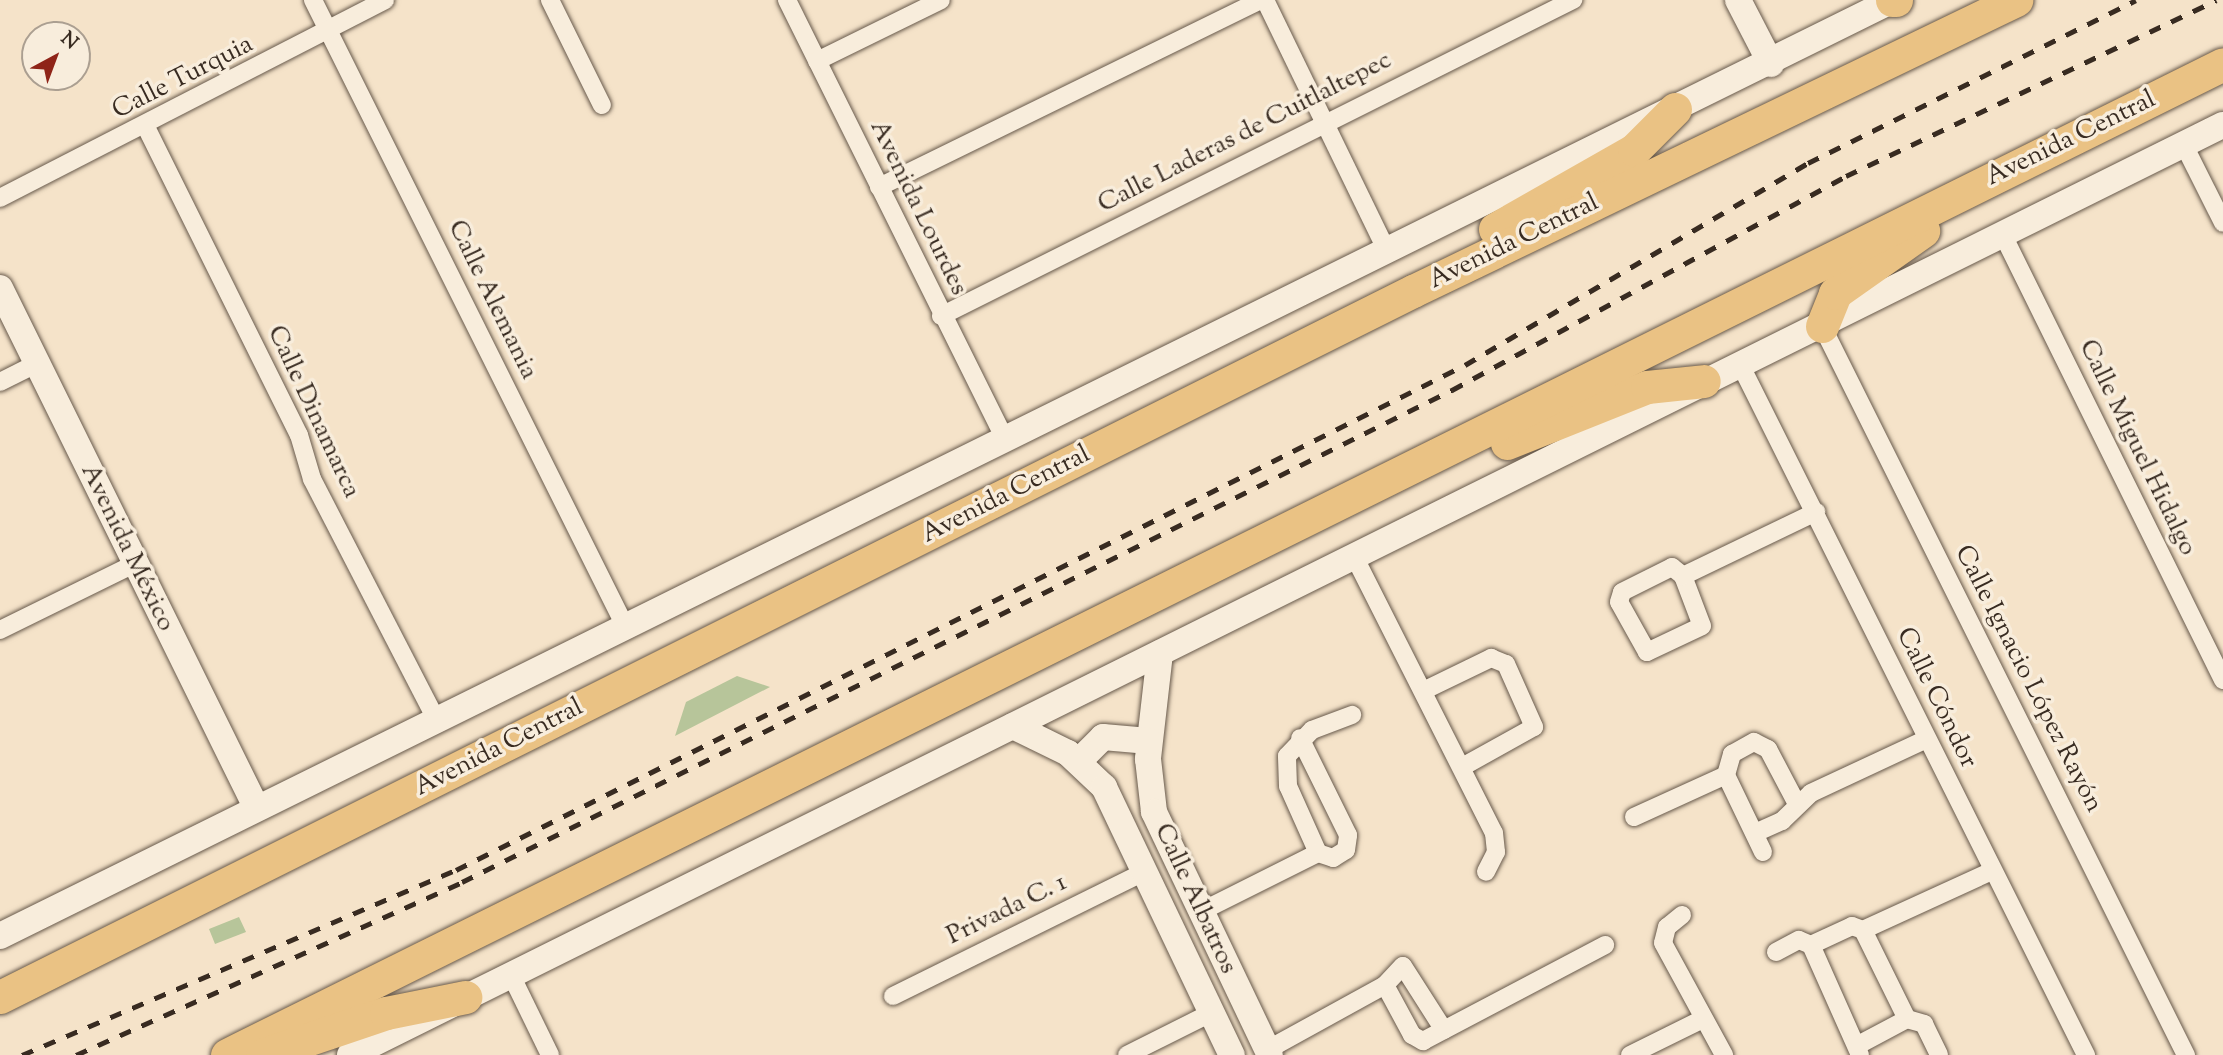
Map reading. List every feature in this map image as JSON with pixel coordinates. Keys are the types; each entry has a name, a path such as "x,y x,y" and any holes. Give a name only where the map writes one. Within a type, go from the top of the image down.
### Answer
{"highway":[{"name":"Avenida Central","path":"0,997 1413,291 2016,0"},
{"name":"Avenida Central","path":"227,1055 1398,477 2223,64"},
{"path":"1413,291 1466,245 1634,150 1675,109"},
{"path":"1822,326 1828,302 1841,287 1910,242 1973,187"},
{"path":"1398,477 1507,443 1647,387 1704,381"},
{"path":"262,1055 387,1013 465,997"}],"main road":[{"path":"1738,0 1771,64"},
{"name":"Avenida Central","path":"0,936 624,624 1386,249 1771,64 1894,0"},
{"path":"350,1055 1355,558 1704,381 2004,239 2223,125"},
{"name":"Avenida México","path":"0,288 256,807"},
{"name":"Calle Albatros","path":"1160,653 1149,741 1154,812 1268,1052"},
{"name":"Calle Albatros","path":"1013,726 1079,761 1104,787 1232,1055"},
{"path":"1079,761 1103,737 1149,741"}],"street":[{"name":"Calle Alemania","path":"313,0 624,624"},
{"name":"Calle Turquia","path":"0,198 146,127 385,0"},
{"path":"550,0 602,105"},
{"name":"Avenida Lourdes","path":"787,0 941,316 1004,438"},
{"path":"817,61 942,0"},
{"path":"879,187 1262,0 1386,249"},
{"name":"Calle Laderas de Cuitlaltepec","path":"941,316 1573,0"},
{"name":"Calle Dinamarca","path":"146,127 299,435 313,479 435,718"},
{"path":"2184,145 2223,223"},
{"name":"Calle Miguel Hidalgo","path":"2004,239 2223,680"},
{"name":"Calle Ignacio López Rayón","path":"1822,326 2186,1055"},
{"path":"0,382 38,363"},
{"name":"Calle Cóndor","path":"1740,364 2086,1055"},
{"path":"1683,576 1816,512"},
{"path":"1355,558 1464,766 1494,833 1496,852 1486,872"},
{"path":"0,630 134,564"},
{"path":"1672,567 1683,576 1703,625 1647,652 1619,594 1672,567"},
{"path":"1423,691 1500,658 1534,727 1464,766"},
{"path":"1318,853 1286,779 1287,756 1300,738 1352,715"},
{"path":"1200,912 1318,853 1338,857 1349,841 1300,738"},
{"path":"1755,833 1797,804 1927,739"},
{"path":"1634,817 1726,775 1736,750 1758,743 1772,754 1797,804"},
{"path":"1726,775 1763,852"},
{"path":"1863,930 1992,871"},
{"name":"Privada C. 1","path":"893,996 1144,872"},
{"path":"1682,915 1667,927 1663,943 1724,1055"},
{"path":"1811,945 1852,926 1863,930 1907,1019 1924,1024 1939,1055"},
{"path":"1776,952 1799,940 1811,945 1860,1049 1907,1019"},
{"path":"1385,985 1415,1039 1444,1030 1605,944"},
{"path":"1268,1052 1385,985 1390,974 1406,967 1444,1030"},
{"path":"512,976 550,1055"},
{"path":"1127,1055 1211,1013"},
{"path":"1630,1055 1703,1019"}],"green space":[{"path":"737,676 770,687 675,736 686,702"},
{"path":"239,917 246,932 215,944 209,929"}],"railway":[{"path":"22,1055 456,870 1465,365 1808,163 2136,0"},
{"path":"76,1055 462,882 1452,390 1846,176 2216,0"}]}
